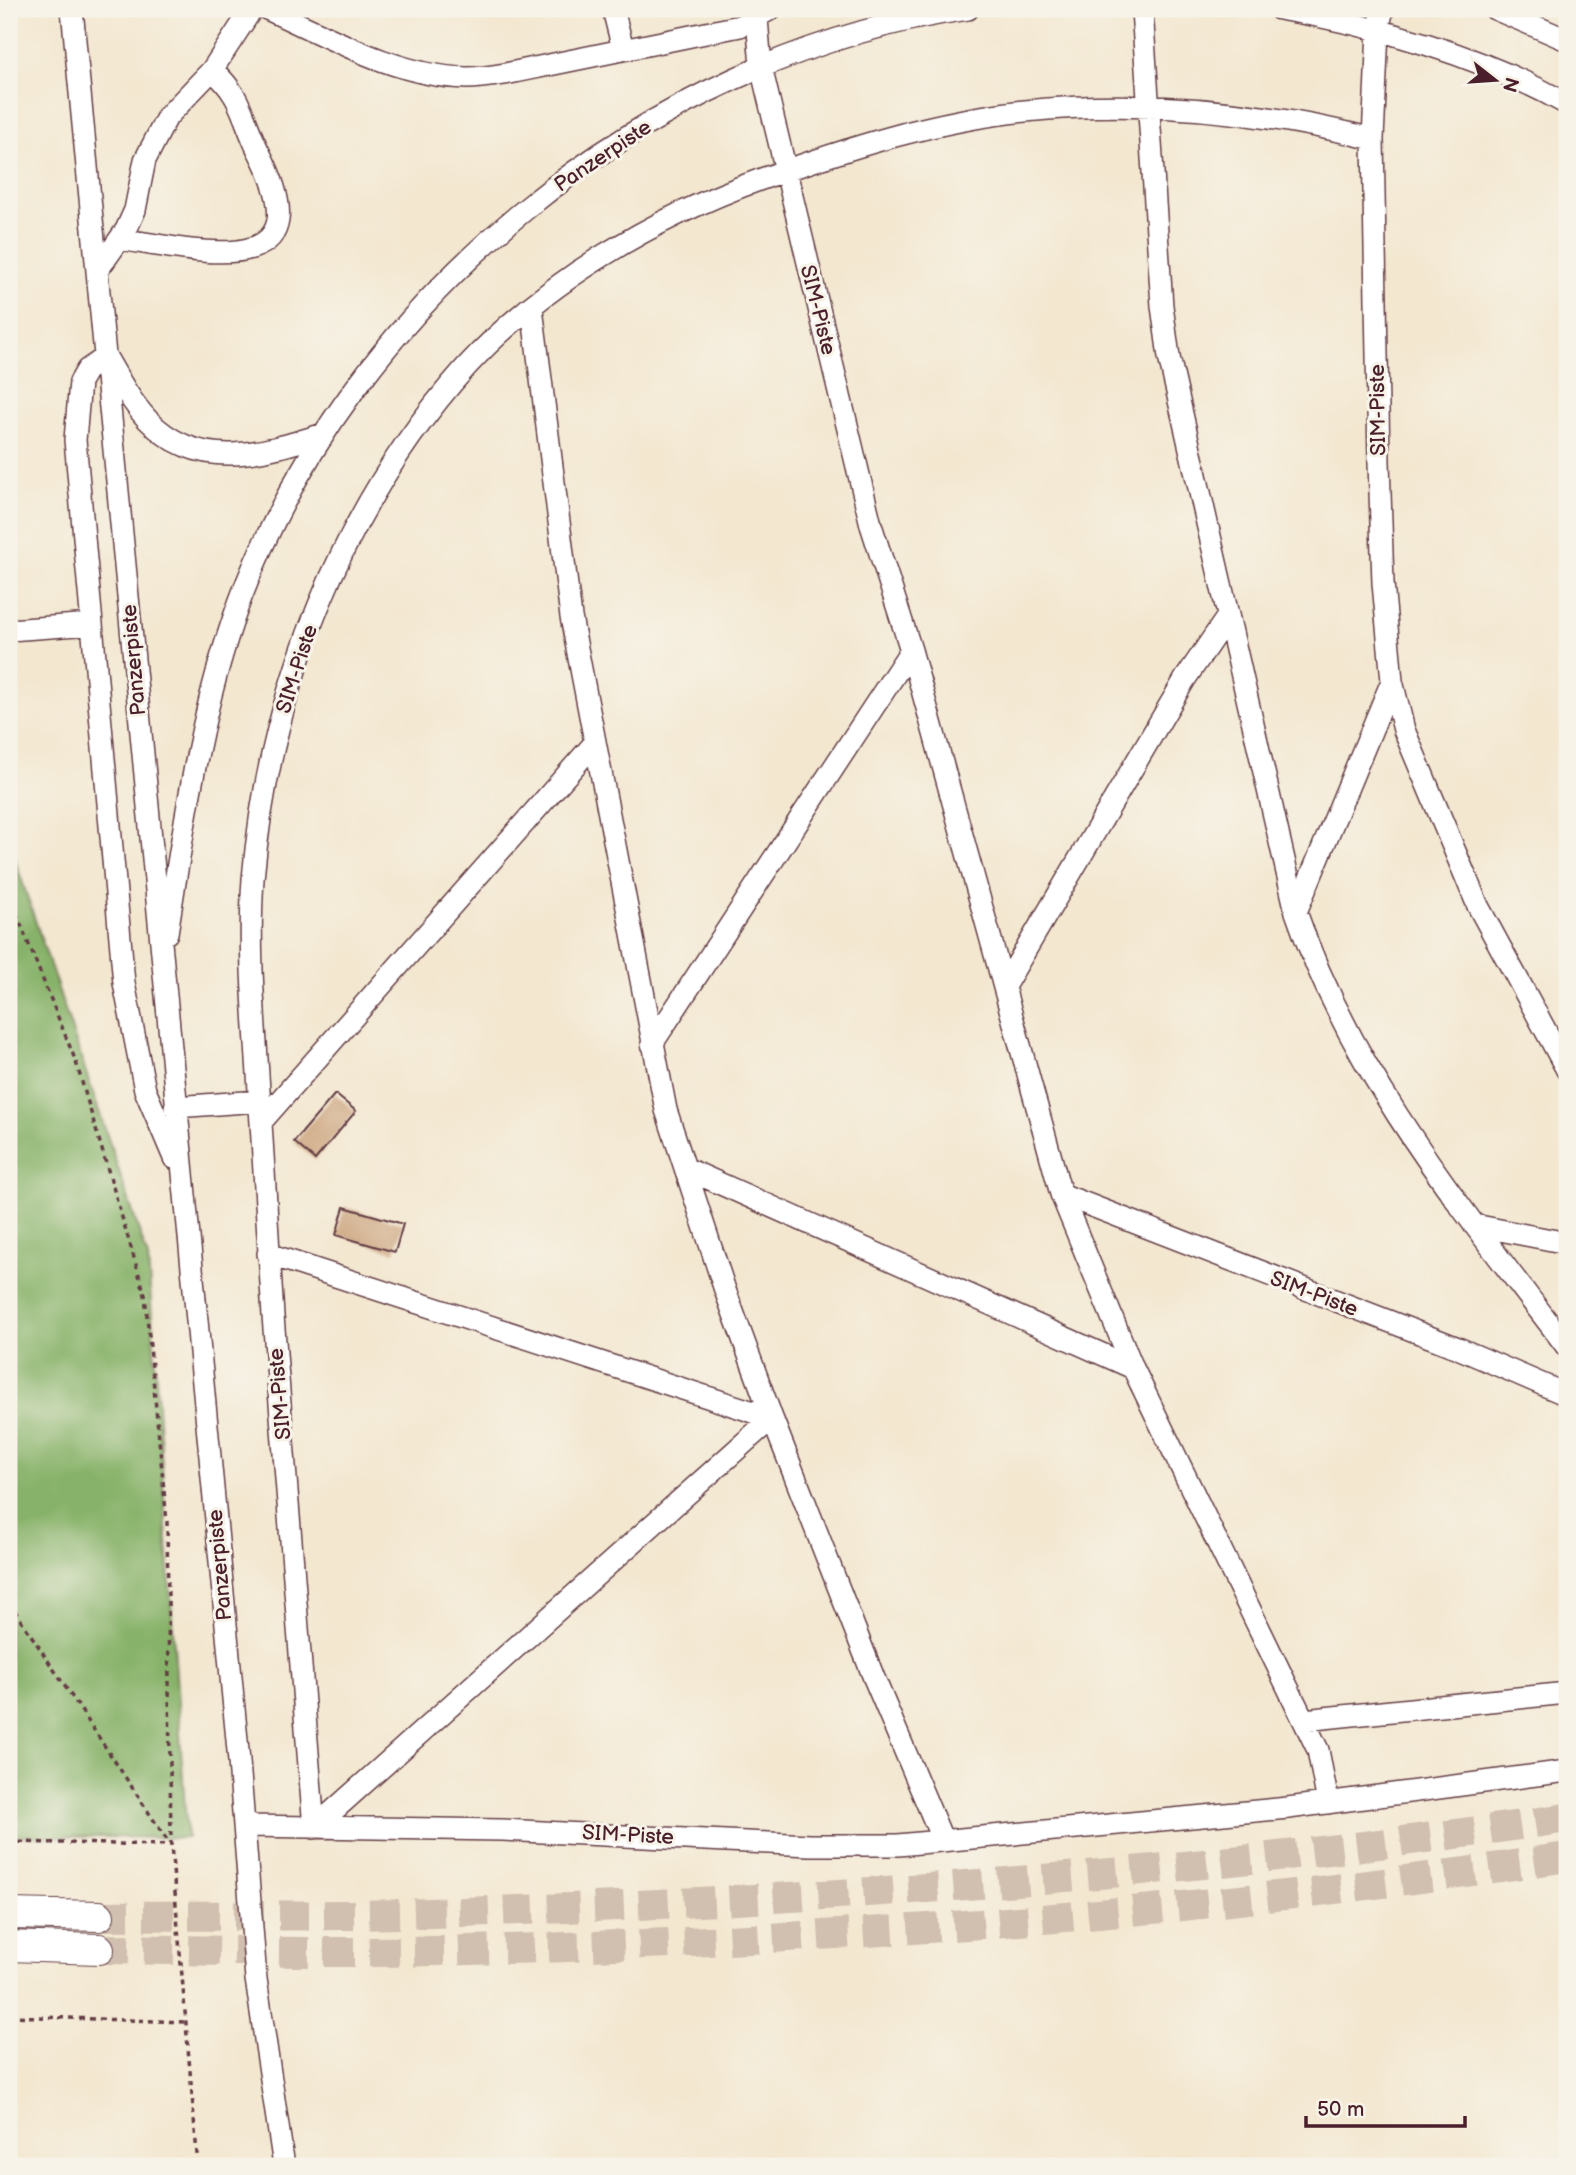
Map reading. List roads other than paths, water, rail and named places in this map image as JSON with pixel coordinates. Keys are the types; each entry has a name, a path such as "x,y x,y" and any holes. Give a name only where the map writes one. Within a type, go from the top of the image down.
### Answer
{"highway":[{"path":"9,1914 99,1916"},
{"path":"9,1947 99,1949"}],"street":[{"name":"Panzerpiste","path":"72,9 244,1826 256,1979 284,2166"},
{"path":"97,271 120,239 135,209 145,160 167,117 212,70 252,9"},
{"path":"267,9 360,51 415,70 466,78 505,74 740,26 764,13"},
{"path":"613,9 622,49"},
{"name":"Panzerpiste","path":"162,963 191,777 212,682 240,600 271,529 324,434 388,348 442,286 498,232 585,164 672,111 761,67 829,41 968,9"},
{"path":"1142,9 1147,107 1169,357 1296,912 1313,961 1350,1034 1424,1158 1567,1347"},
{"path":"1279,9 1378,30 1454,55 1567,104"},
{"name":"SIM-Piste","path":"1383,9 1378,30 1373,139 1378,462 1383,583 1392,681 1404,730 1478,906 1567,1070"},
{"path":"1495,9 1567,40"},
{"name":"SIM-Piste","path":"764,13 761,67 871,524 911,650 1005,985 1031,1094 1061,1194 1133,1368 1304,1720 1323,1766 1328,1804"},
{"path":"120,239 211,253 241,253 262,245 276,228 279,211 274,181 256,146 243,108 230,85 212,70"},
{"name":"SIM-Piste","path":"314,1828 268,1254 252,967 253,878 274,741 295,668 323,594 355,527 394,464 468,366 532,308 613,249 701,201 785,171 874,142 950,124 1025,111 1147,107 1309,123 1373,139"},
{"path":"532,308 571,617 593,745 666,1110 772,1418 874,1678 943,1842"},
{"name":"Panzerpiste","path":"106,357 149,421 178,442 210,453 246,456 324,434"},
{"path":"106,357 94,363 80,382 75,440 124,983 145,1090 183,1178"},
{"path":"1005,985 1185,679 1228,616"},
{"path":"9,630 92,624"},
{"path":"652,1044 911,650"},
{"name":"SIM-Piste","path":"1296,912 1392,681"},
{"path":"176,1107 261,1111 593,745"},
{"path":"685,1168 1133,1368"},
{"name":"SIM-Piste","path":"1061,1194 1458,1348 1567,1395"},
{"path":"1474,1225 1567,1244"},
{"path":"268,1254 772,1418"},
{"path":"314,1828 772,1418"},
{"path":"1304,1720 1567,1693"},
{"name":"SIM-Piste","path":"244,1826 600,1833 810,1845 943,1842 1328,1804 1567,1771"}],"tunnel":[{"path":"99,1916 432,1913 859,1893 1143,1870 1285,1855 1567,1818"},
{"path":"99,1949 432,1951 859,1933 1143,1910 1285,1895 1567,1857"}]}
